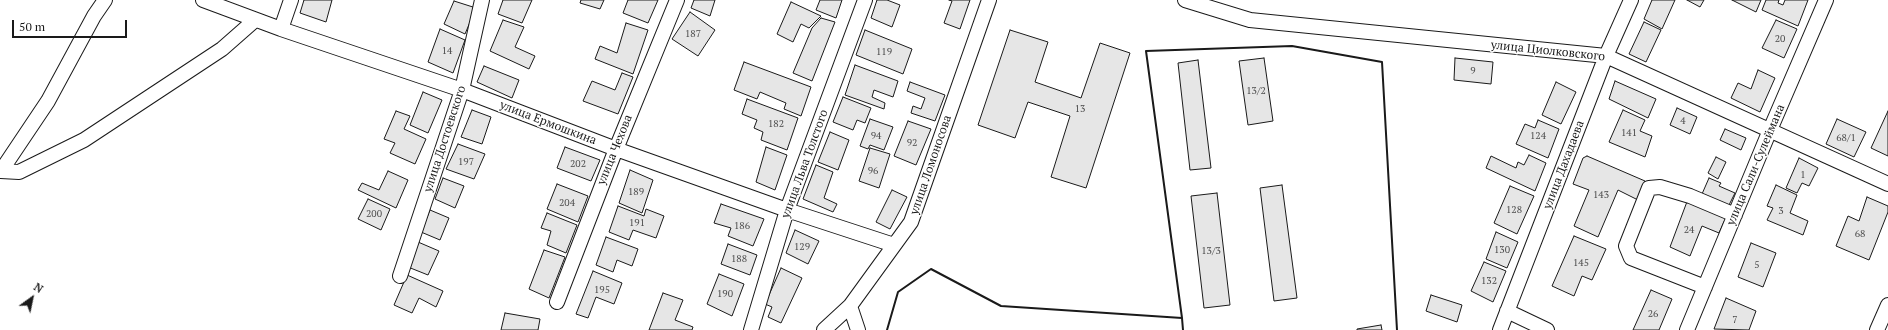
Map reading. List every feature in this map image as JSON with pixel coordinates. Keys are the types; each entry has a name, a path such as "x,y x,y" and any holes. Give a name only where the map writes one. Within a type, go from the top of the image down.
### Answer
{"street":[{"path":"0,171 48,101 94,16 105,0"},
{"name":"улица Ермошкина","path":"203,0 255,20 462,90 616,149 787,210 894,245"},
{"path":"281,29 291,0"},
{"name":"улица Достоевского","path":"400,276 462,90 482,0"},
{"name":"улица Чехова","path":"557,302 616,149 677,0"},
{"name":"улица Льва Толстого","path":"751,330 787,210 866,0"},
{"name":"улица Ломоносова","path":"824,330 850,306 911,222 989,0"},
{"name":"улица Циолковского","path":"1185,0 1250,20 1606,56 1888,184"},
{"name":"улица Дахадаева","path":"1500,330 1606,56 1631,0"},
{"name":"улица Сали-Сулеймана","path":"1687,330 1826,0"},
{"path":"0,171 19,172 84,140 222,49 255,20"},
{"path":"1705,287 1631,258 1626,246 1649,188 1660,187 1690,196 1735,215"},
{"path":"1877,330 1888,305"},
{"path":"850,306 858,330"},
{"path":"1507,311 1547,330"}],"building":[{"path":"304,0 332,0 326,22 300,13"},
{"path":"503,0 532,0 522,23 498,14"},
{"path":"581,0 604,0 600,9 580,3"},
{"path":"628,0 658,0 648,23 623,13"},
{"path":"694,0 715,0 710,16 691,8"},
{"path":"820,0 842,0 836,18 816,10"},
{"path":"877,0 887,0 900,5 892,27 871,18"},
{"path":"949,0 970,0 960,29 944,23 952,1"},
{"path":"1652,0 1675,0 1662,29 1644,19"},
{"path":"1687,0 1704,0 1700,7"},
{"path":"1732,0 1761,0 1756,12"},
{"path":"1766,0 1779,0 1778,3 1783,5 1785,0 1808,0 1798,26 1762,10"},
{"path":"454,1 476,8 465,34 444,24"},
{"path":"791,2 821,16 809,28 801,24 793,42 777,34"},
{"path":"690,12 715,30 698,56 672,39"},
{"path":"821,18 835,22 812,81 793,73 812,28"},
{"path":"503,20 524,27 515,47 535,56 529,69 490,51"},
{"path":"1776,20 1797,29 1784,58 1762,48"},
{"path":"1644,22 1661,30 1646,62 1629,54"},
{"path":"626,23 648,30 633,74 595,59 600,46 617,53"},
{"path":"440,29 465,40 453,73 428,62"},
{"path":"865,30 912,49 903,74 856,55"},
{"path":"1010,30 1048,42 1035,82 1081,98 1100,43 1130,53 1086,188 1051,177 1070,116 1028,102 1015,138 978,125"},
{"path":"1264,58 1273,121 1248,125 1239,61"},
{"path":"1455,58 1493,62 1491,84 1454,80"},
{"path":"1198,60 1211,168 1190,170 1178,63"},
{"path":"744,62 811,87 801,116 784,109 786,103 760,92 757,99 734,90"},
{"path":"855,65 898,81 893,97 874,90 872,97 885,103 884,109 845,95"},
{"path":"484,66 519,80 512,98 477,82"},
{"path":"1758,70 1775,78 1760,112 1731,98 1738,83 1751,89"},
{"path":"622,73 633,77 618,114 583,101 592,81 615,90"},
{"path":"1615,81 1656,99 1648,118 1609,99"},
{"path":"910,82 945,95 935,121 911,113 913,106 921,109 925,98 907,91"},
{"path":"1556,82 1576,92 1561,124 1542,115"},
{"path":"423,92 442,100 428,133 410,125"},
{"path":"843,97 871,108 865,123 857,120 853,130 833,122"},
{"path":"747,99 798,118 787,150 761,140 763,132 754,128 757,120 742,114"},
{"path":"1677,108 1697,117 1690,134 1670,125"},
{"path":"472,110 491,117 482,144 461,137"},
{"path":"1623,110 1645,120 1640,131 1652,136 1645,157 1609,142"},
{"path":"396,111 410,116 404,129 426,139 415,164 390,153 395,143 384,139"},
{"path":"1888,111 1888,156 1871,148"},
{"path":"870,119 893,127 884,150 870,145 868,149 860,146"},
{"path":"1837,119 1866,132 1854,157 1826,144"},
{"path":"1538,120 1559,129 1548,158 1516,144 1525,124 1535,128"},
{"path":"908,121 931,129 916,165 894,156"},
{"path":"1725,129 1746,138 1741,150 1720,140"},
{"path":"830,132 849,140 838,170 818,162"},
{"path":"458,144 485,154 474,179 446,169"},
{"path":"565,147 600,160 591,181 557,168"},
{"path":"766,147 787,155 775,190 756,182"},
{"path":"870,148 890,154 879,188 859,181"},
{"path":"1529,155 1546,163 1535,191 1486,168 1491,156 1516,168 1518,162 1524,165"},
{"path":"1587,156 1645,181 1638,200 1618,190 1598,237 1574,226 1589,190 1573,184 1583,158"},
{"path":"1716,157 1726,162 1718,179 1708,173"},
{"path":"1799,158 1818,168 1809,186 1802,183 1797,193 1786,188"},
{"path":"816,165 833,172 824,198 837,204 833,212 803,199"},
{"path":"630,170 653,180 642,213 619,203"},
{"path":"388,171 408,180 396,208 358,190 362,183 379,190"},
{"path":"443,178 464,186 455,208 435,199"},
{"path":"1709,178 1721,183 1719,186 1735,193 1728,207 1702,194"},
{"path":"557,184 588,196 578,222 547,209"},
{"path":"1282,185 1297,298 1274,301 1260,188"},
{"path":"1776,185 1797,195 1790,213 1808,221 1803,235 1767,220 1773,208 1767,206"},
{"path":"1510,186 1534,196 1517,234 1494,223"},
{"path":"892,190 907,197 890,229 876,222"},
{"path":"1217,193 1230,305 1204,308 1191,196"},
{"path":"1867,197 1888,206 1888,212 1869,260 1836,246 1848,216 1859,221"},
{"path":"368,199 390,209 381,230 358,219"},
{"path":"1688,199 1727,215 1719,233 1702,226 1690,256 1670,247"},
{"path":"721,204 764,219 753,246 728,236 731,228 714,223"},
{"path":"618,206 644,216 646,209 664,216 656,238 633,230 629,240 609,232"},
{"path":"430,210 449,218 440,240 421,232"},
{"path":"547,213 577,225 566,253 547,245 551,231 541,228"},
{"path":"795,230 819,241 808,264 786,253"},
{"path":"1496,232 1518,242 1507,268 1486,259"},
{"path":"1574,236 1606,249 1592,280 1582,276 1574,296 1552,286"},
{"path":"606,237 638,249 632,266 617,260 613,272 596,265"},
{"path":"418,242 439,251 428,275 408,267"},
{"path":"1751,243 1776,253 1763,287 1738,277"},
{"path":"728,244 757,255 750,275 721,264"},
{"path":"544,250 565,257 549,298 529,289"},
{"path":"1484,262 1506,271 1493,302 1471,291"},
{"path":"781,268 802,278 781,323 768,317 772,307 765,304"},
{"path":"593,271 622,283 614,304 596,297 588,318 576,314"},
{"path":"719,274 744,284 732,316 707,304"},
{"path":"407,275 443,291 436,307 419,298 412,313 394,305"},
{"path":"1651,290 1672,299 1659,330 1633,330"},
{"path":"663,293 683,300 675,320 693,327 692,330 649,330"},
{"path":"1431,295 1462,305 1457,322 1426,311"},
{"path":"1726,298 1756,311 1749,330 1714,329"},
{"path":"505,313 540,319 538,330 501,330"},
{"path":"1381,325 1382,330 1357,330 1357,329"}],"wall":[{"path":"1182,318 1146,51 1292,46 1382,62 1397,330"},
{"path":"887,330 898,292 931,269 1001,306 1182,318 1183,330"}]}
